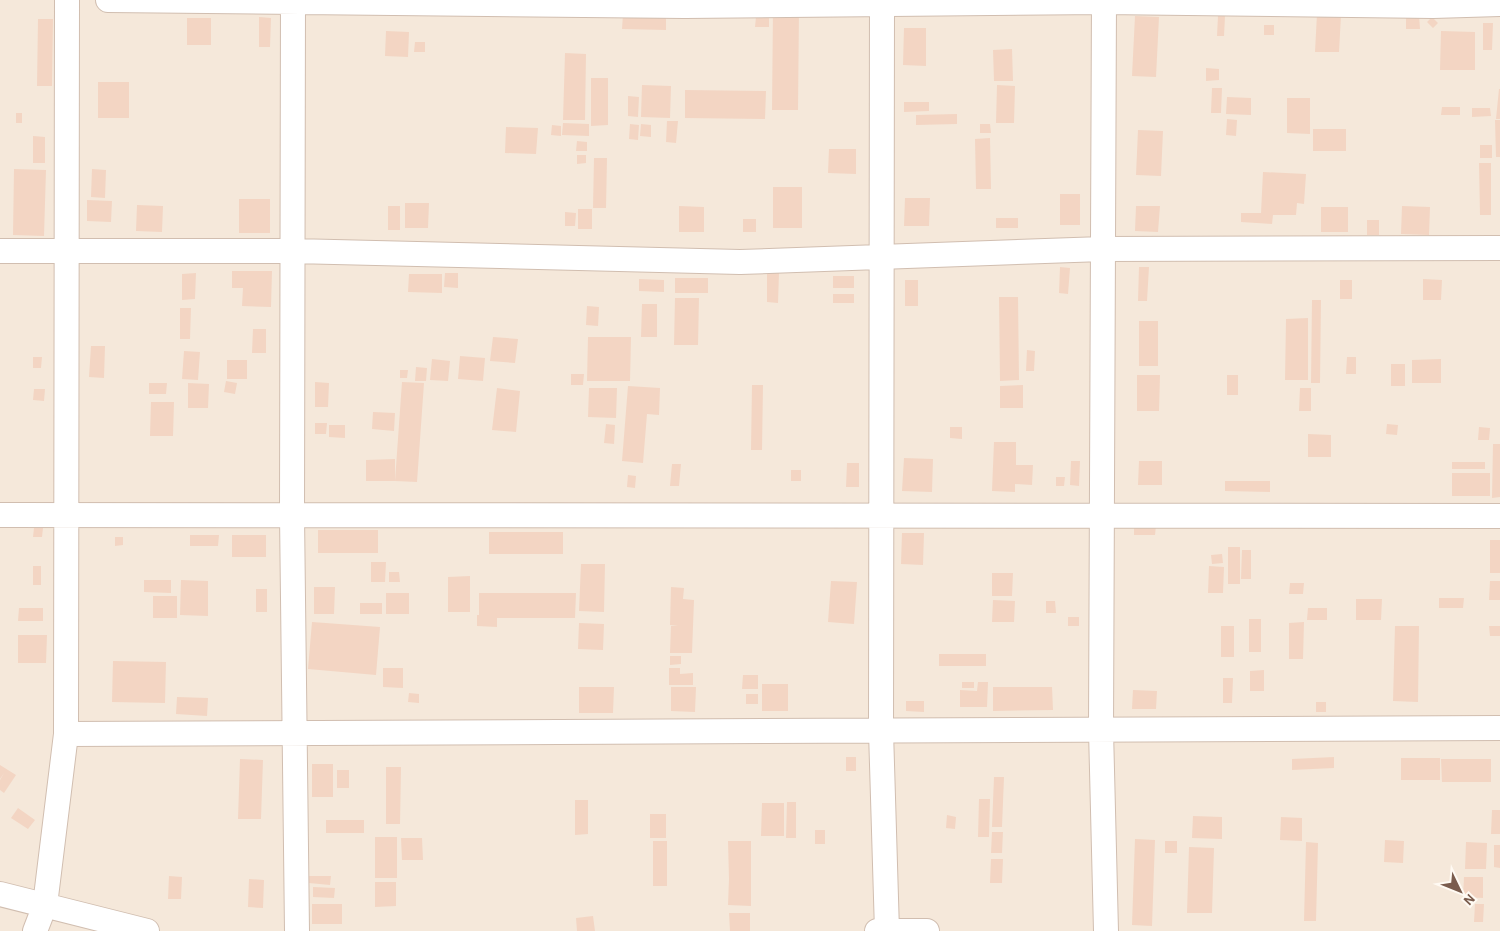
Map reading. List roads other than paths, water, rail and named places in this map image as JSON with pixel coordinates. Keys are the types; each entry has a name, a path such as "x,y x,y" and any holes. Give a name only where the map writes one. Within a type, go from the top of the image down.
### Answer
{"street":[{"path":"35,931 45,905 66,734 67,0"},
{"path":"108,0 685,6 882,2 1104,1 1433,6 1500,4"},
{"path":"294,1 292,515 297,931"},
{"path":"1104,1 1101,730 1106,931"},
{"path":"882,2 881,731 884,931 927,931"},
{"path":"0,252 293,251 740,262 1103,249 1500,248"},
{"path":"0,515 1500,516"},
{"path":"66,734 1500,728"},
{"path":"0,894 147,931"}]}
